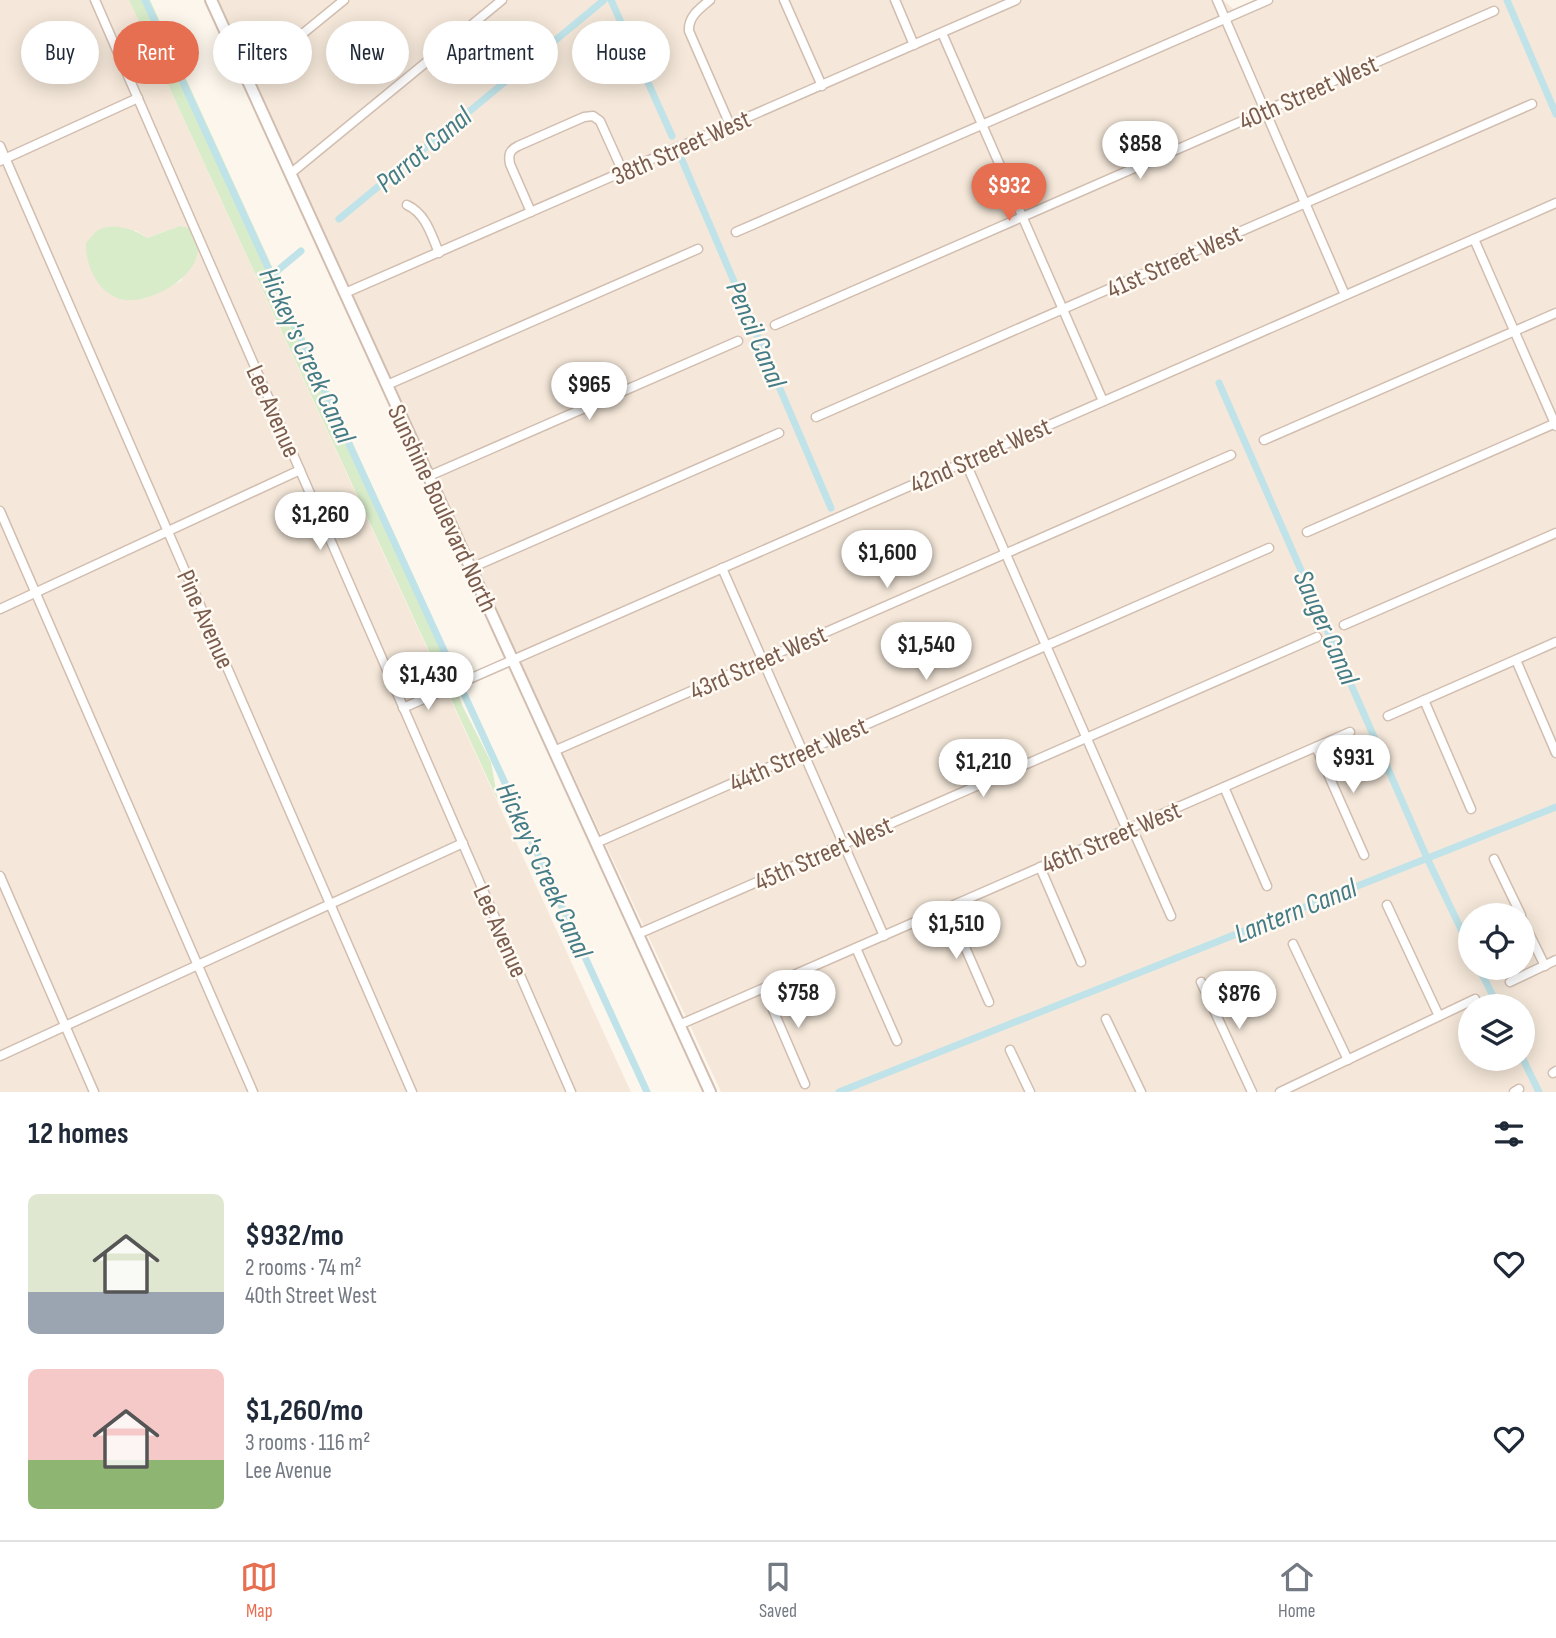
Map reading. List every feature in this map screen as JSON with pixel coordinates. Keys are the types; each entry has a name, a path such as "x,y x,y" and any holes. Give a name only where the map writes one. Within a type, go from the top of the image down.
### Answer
{"street":[{"name":"Lee Avenue","path":"95,0 571,1092"},
{"name":"Sunshine Boulevard North","path":"211,0 220,21"},
{"path":"312,23 334,4 344,0"},
{"path":"290,174 502,0"},
{"path":"710,0 695,12 688,23 689,32 730,125"},
{"path":"784,0 822,86"},
{"path":"895,0 914,45"},
{"name":"38th Street West","path":"345,293 822,86 1005,2 1016,0"},
{"path":"1217,0 1345,295"},
{"path":"736,232 1268,0"},
{"name":"40th Street West","path":"775,325 1494,11"},
{"path":"942,33 1103,401"},
{"name":"Sunshine Boulevard North","path":"249,84 710,1092"},
{"path":"3,160 138,98"},
{"name":"41st Street West","path":"816,417 1532,104"},
{"path":"531,212 508,156 512,149 584,117 593,116 600,121 623,172"},
{"name":"Pine Avenue","path":"0,146 3,160 412,1092"},
{"name":"42nd Street West","path":"403,708 1556,203"},
{"path":"407,205 425,221 439,253"},
{"path":"1307,532 1556,424 1475,239"},
{"path":"387,385 698,249"},
{"path":"1264,440 1556,313"},
{"path":"429,476 738,341"},
{"path":"471,568 779,433"},
{"name":"43rd Street West","path":"554,751 1231,455"},
{"path":"965,461 1127,830 1136,837 1171,916"},
{"path":"0,609 300,470"},
{"path":"0,511 253,1092"},
{"path":"1345,625 1556,533"},
{"name":"44th Street West","path":"596,843 1269,548"},
{"path":"722,568 884,936"},
{"name":"45th Street West","path":"638,934 1317,637"},
{"path":"1388,716 1556,642"},
{"path":"1516,660 1556,753"},
{"path":"1424,700 1471,809"},
{"name":"46th Street West","path":"680,1025 1350,732"},
{"path":"1316,747 1364,855"},
{"path":"1224,787 1267,886"},
{"path":"0,1056 463,843"},
{"path":"1494,859 1515,903"},
{"path":"1040,867 1081,962"},
{"path":"0,876 94,1092"},
{"path":"1387,905 1439,1016"},
{"path":"948,908 989,1002"},
{"path":"1293,944 1348,1060"},
{"path":"1535,945 1545,966"},
{"path":"856,948 897,1041"},
{"path":"1510,982 1556,960"},
{"path":"1200,982 1252,1092"},
{"path":"764,989 805,1084"},
{"path":"1280,1092 1458,1007"},
{"path":"1106,1018 1141,1092"},
{"path":"1010,1050 1030,1092"}],"shaded area":[{"path":"0,0 129,0 139,21 113,21 113,84 168,84 631,1092 0,1092","holes":["180,226 190,228 197,243 181,281 144,299 125,300 110,294 101,285 135,230 147,238"]},
{"path":"215,0 1223,0 1239,14 1272,0 1556,0 1556,1092 721,1092 253,84 312,84 312,21 225,21"}],"green space":[{"path":"129,0 150,0 160,21 139,21"},
{"path":"168,84 188,84 435,623 435,631 463,707 491,762 498,801"},
{"path":"180,226 190,228 196,241 197,255 193,266 174,285 148,297 125,300 108,293 95,279 88,261 86,243 98,230 124,228 147,238"}],"waterway":[{"name":"Hickey's Creek Canal","path":"145,0 647,1092"},
{"name":"Parrot Canal","path":"339,219 604,0"},
{"name":"Pencil Canal","path":"611,0 672,136"},
{"path":"1507,0 1556,114"},
{"name":"Pencil Canal","path":"682,160 831,508"},
{"name":"Parrot Canal","path":"271,276 301,251"},
{"name":"Sauger Canal","path":"1219,383 1458,923"},
{"name":"Lantern Canal","path":"839,1092 1556,807"},
{"name":"Sauger Canal","path":"1485,980 1492,994"},
{"name":"Sauger Canal","path":"1529,1071 1539,1092"}]}
